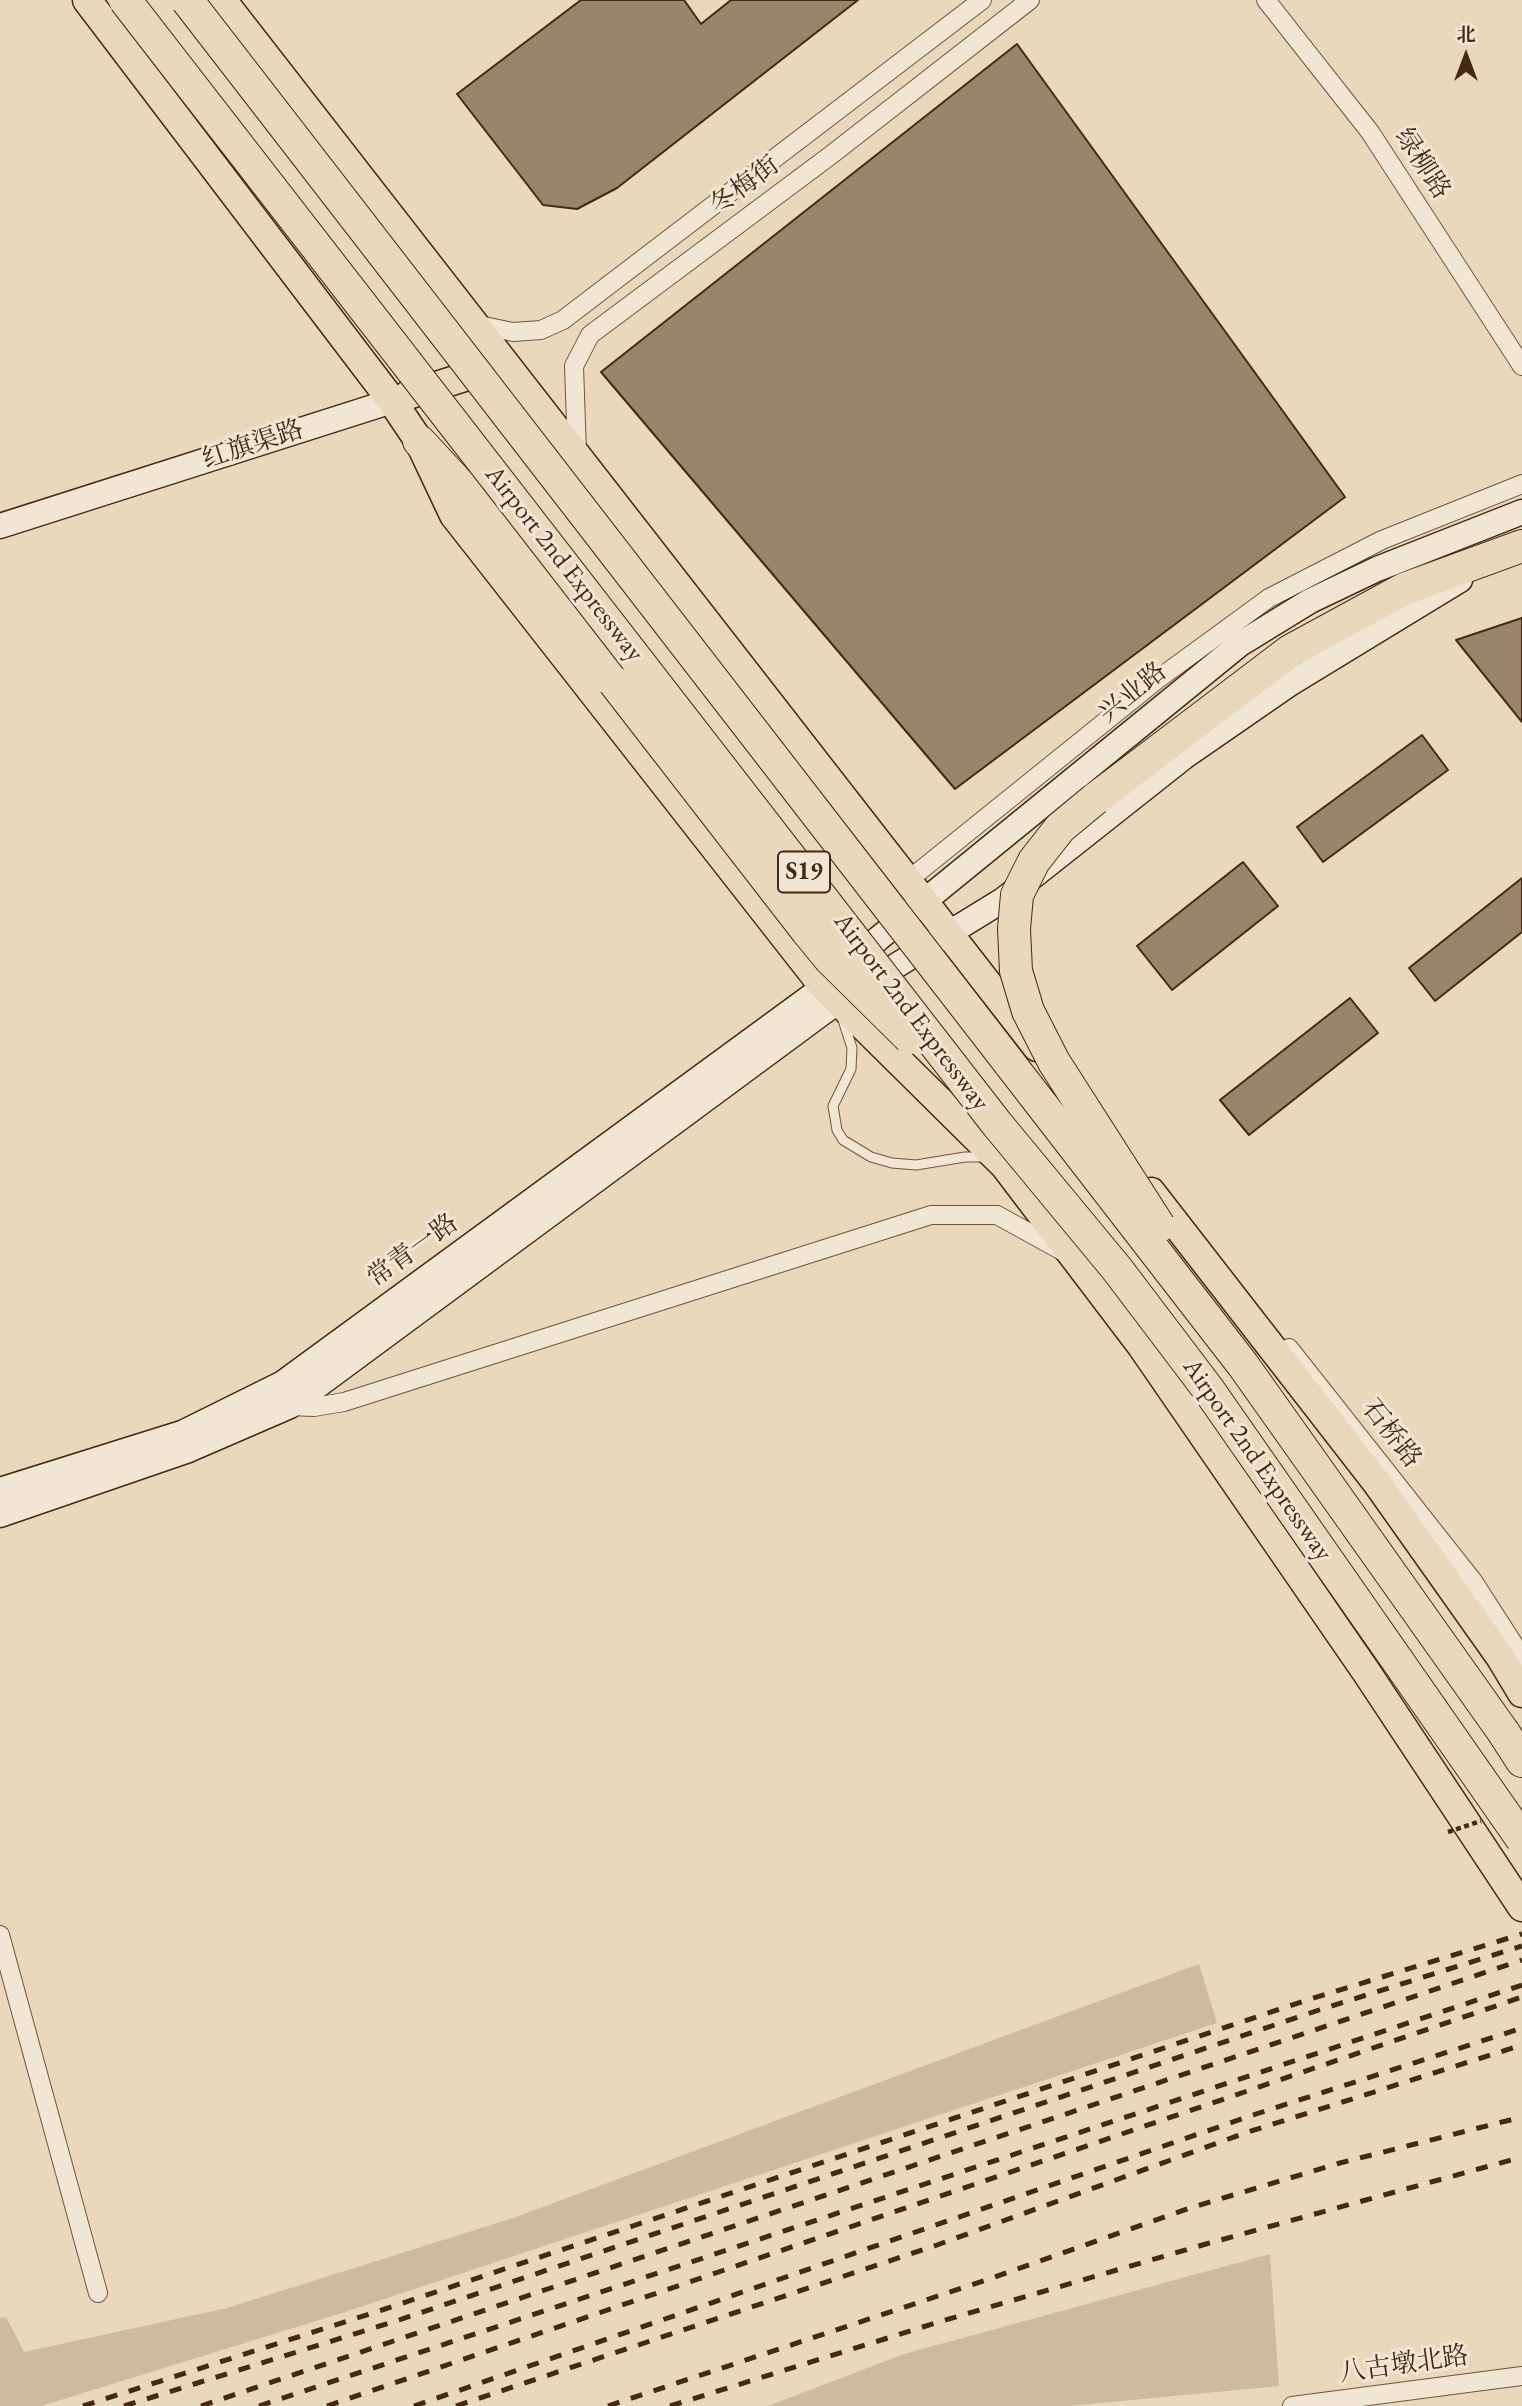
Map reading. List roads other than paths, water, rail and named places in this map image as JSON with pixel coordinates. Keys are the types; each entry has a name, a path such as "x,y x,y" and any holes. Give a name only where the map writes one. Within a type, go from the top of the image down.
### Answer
{"highway":[{"name":"Airport 2nd Expressway","path":"125,0 997,1124 1118,1269 1208,1389 1522,1839"},
{"name":"Airport 2nd Expressway","path":"187,0 1242,1365 1522,1762"},
{"path":"419,440 471,497 830,959 997,1124"},
{"path":"1242,1365 1142,1198 1054,1062 1028,1011 1016,971 1014,929 1017,895 1034,861 1060,828 1290,651 1404,589 1522,546"}],"main road":[{"path":"87,0 392,401 419,440 454,515 831,994 1005,1166 1141,1345 1367,1673 1522,1907"},
{"path":"222,0 914,893 1377,1483 1501,1658 1522,1693"},
{"name":"红旗渠路","path":"0,526 505,364"},
{"name":"兴业路","path":"831,994 914,893 1240,644 1310,601 1377,569 1522,512"},
{"path":"831,994 949,936 1003,900 1184,757 1291,683 1438,591 1522,546"},
{"name":"常青一路","path":"0,1515 186,1451 289,1406 831,994"},
{"name":"常青一路","path":"0,1490 182,1433 283,1383 831,994"}],"street":[{"name":"冬梅街","path":"473,323 513,332 541,330 563,320 982,0"},
{"name":"冬梅街","path":"577,457 573,420 575,366 590,335 1030,0"},
{"name":"绿柳路","path":"1266,0 1370,132 1522,366"},
{"path":"914,893 1158,679 1269,598 1382,540 1522,484"},
{"name":"常青一路","path":"289,1406 314,1408 344,1402 931,1215 997,1215 1075,1258"},
{"name":"石桥路","path":"1202,1258 1230,1277 1315,1379 1473,1581 1522,1657"},
{"path":"0,1935 98,2293"},
{"name":"八古墩北路","path":"1292,2406 1522,2376"}],"lane":[{"path":"831,994 852,1048 851,1069 832,1106 837,1130 843,1140 870,1157 892,1163 916,1165 982,1156 1005,1166"}],"railway":[{"path":"83,2406 385,2309 1307,2000 1522,1934"},
{"path":"124,2406 399,2320 1319,2010 1522,1946"},
{"path":"201,2406 1522,1960"},
{"path":"259,2406 1522,1985"},
{"path":"327,2406 1522,1997"},
{"path":"414,2406 1256,2114 1522,2028"},
{"path":"456,2406 937,2245 1245,2133 1522,2045"},
{"path":"608,2406 992,2278 1190,2208 1340,2163 1522,2117"},
{"path":"670,2406 942,2321 1206,2244 1522,2157"}]}
